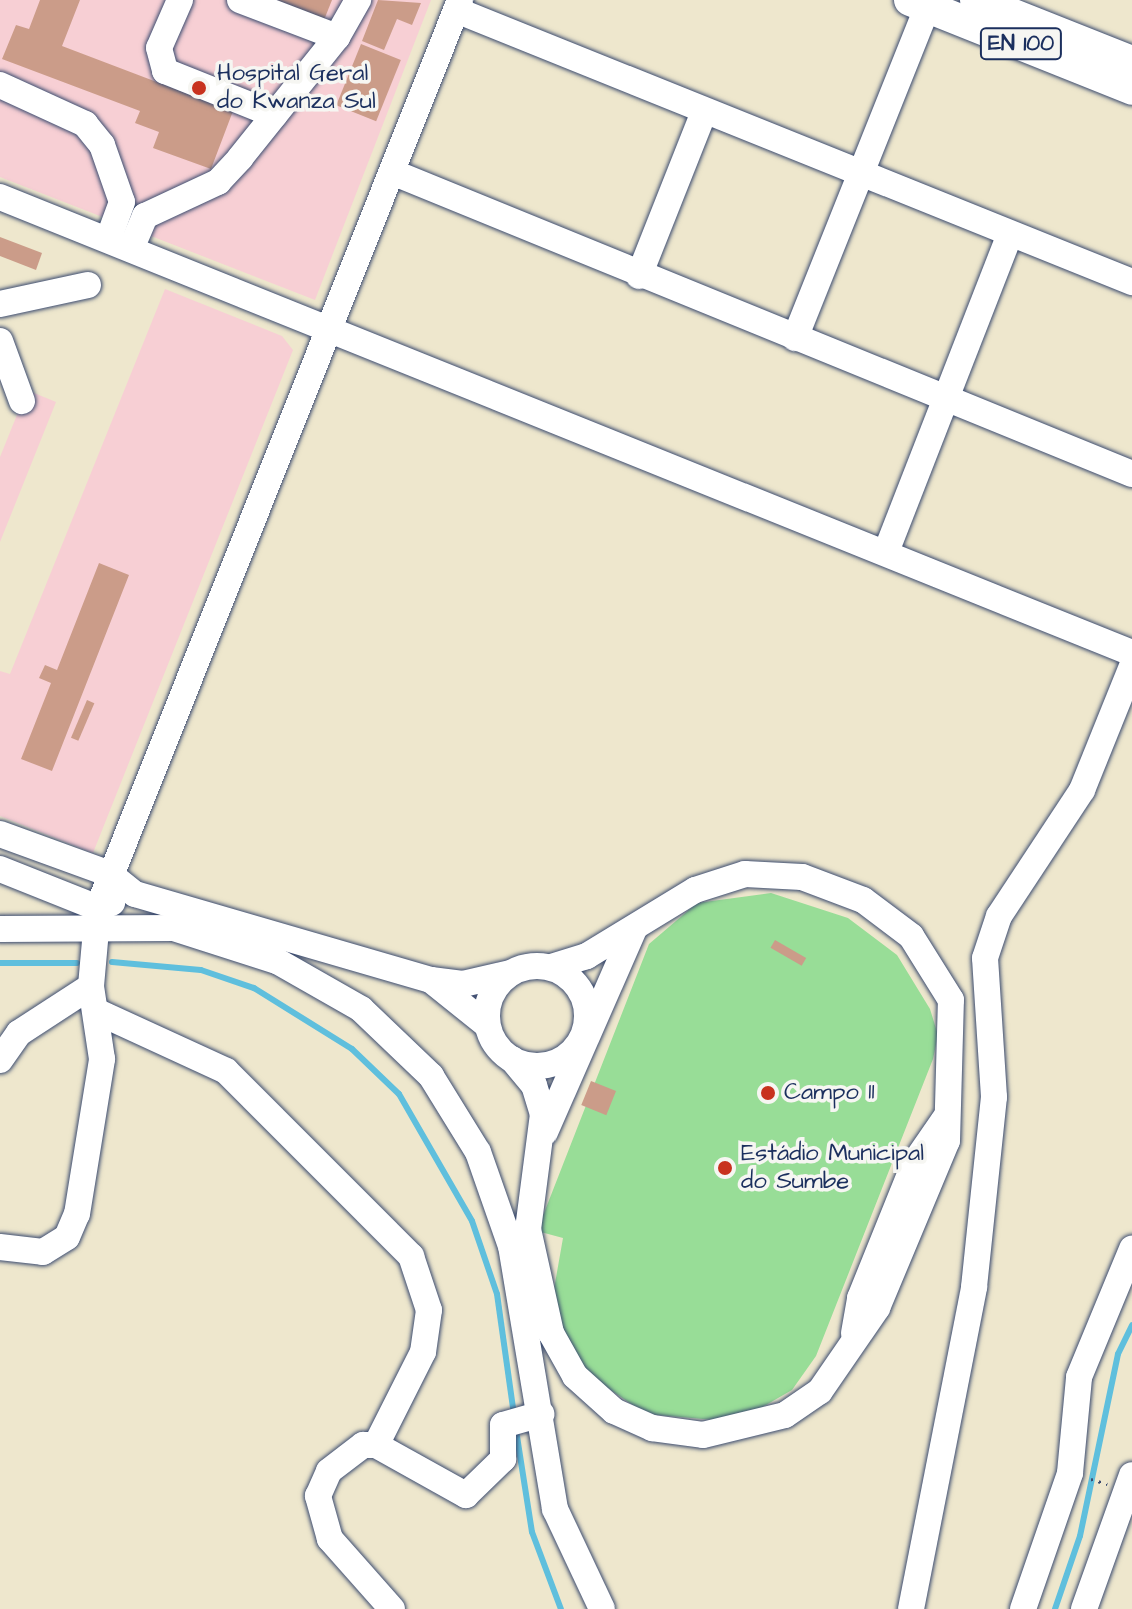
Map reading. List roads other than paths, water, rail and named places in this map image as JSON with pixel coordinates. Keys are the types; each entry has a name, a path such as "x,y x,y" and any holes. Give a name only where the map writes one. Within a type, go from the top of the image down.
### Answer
{"main road":[{"name":"EN 100","path":"976,0 1132,62"},
{"name":"EN 100","path":"922,2 1132,89"}],"street":[{"path":"180,0 159,48 165,71 275,115"},
{"path":"240,0 337,37"},
{"path":"119,244 145,216 218,182 337,37 358,0"},
{"path":"795,338 861,176 922,2"},
{"path":"0,1247 43,1252 67,1237 102,1059 98,1012 91,986 96,916 110,874 329,334 458,5 703,114 1132,282"},
{"path":"0,85 85,124 102,145 122,202 119,244"},
{"path":"639,276 703,114"},
{"path":"392,172 946,403 1132,474"},
{"path":"0,197 329,334 886,552 1132,653"},
{"path":"886,552 1010,234"},
{"path":"0,304 88,285"},
{"path":"0,341 22,401"},
{"path":"911,1609 974,1287 994,1097 985,958 999,916 1082,790 1132,666"},
{"path":"0,834 110,874 135,894 431,980 463,984 551,967 634,929 695,890 745,874 802,877 863,900 911,936 951,1000 952,1108 915,1162 860,1298 852,1344 820,1391 785,1415 747,1427 703,1435 652,1428 614,1411 575,1376 551,1333 528,1229 542,1139 581,1039 634,929"},
{"path":"0,869 96,916"},
{"path":"96,916 135,894"},
{"path":"0,929 96,916 174,928 277,961 361,1009 431,1076 478,1152 511,1246 527,1416 555,1509 602,1609"},
{"path":"512,1059 551,1062 581,1039 584,998 551,967"},
{"path":"487,1025 491,995 510,973"},
{"path":"431,980 487,1025 534,1085 542,1139"},
{"path":"0,1060 19,1033 91,986"},
{"path":"98,1012 226,1071 411,1256 429,1310 423,1352 376,1445"},
{"path":"1023,1609 1070,1473 1079,1377 1132,1249"},
{"path":"392,1609 330,1539 318,1496 329,1471 363,1445 376,1445 466,1495 503,1459 501,1433 527,1416"},
{"path":"1084,1609 1124,1532 1132,1475"}],"waterway":[{"path":"112,962 201,970 254,988 352,1049 399,1094 472,1221 497,1294 514,1415"},
{"path":"0,963 77,963"},
{"path":"1055,1609 1080,1536 1118,1354 1132,1325"},
{"path":"516,1430 532,1532 561,1609"}],"place":[{"name":"Hospital Geral do Kwanza Sul","path":"199,88"},
{"name":"Campo 11","path":"768,1093"},
{"name":"Estádio Municipal do Sumbe","path":"725,1168"}]}
